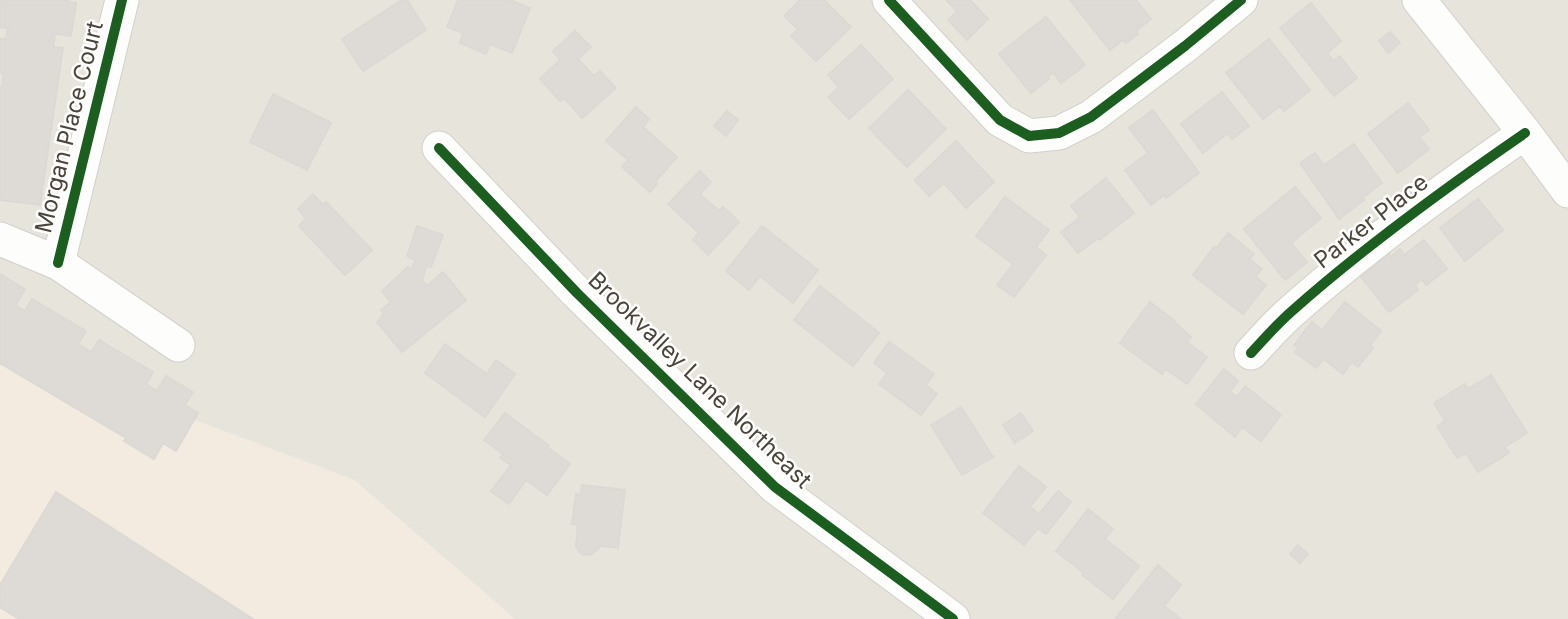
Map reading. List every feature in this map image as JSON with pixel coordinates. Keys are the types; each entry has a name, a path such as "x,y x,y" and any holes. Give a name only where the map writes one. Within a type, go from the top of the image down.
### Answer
{"street":[{"name":"Morgan Place Court","path":"58,263 122,0"},
{"path":"889,0 1000,120 1029,136 1059,133 1091,117 1241,0"},
{"path":"1419,0 1568,191"},
{"name":"Parker Place","path":"1251,353 1290,312 1389,231 1525,133"},
{"name":"Brookvalley Lane Northeast","path":"439,148 577,293 775,487 953,619"},
{"name":"Morgan Place Court","path":"0,239 58,263 178,345"}],"shaded area":[{"path":"0,0 1568,0 1568,619 515,619 354,480 0,347"},
{"path":"0,347 354,480 515,619 0,619"}],"building":[{"path":"0,0 68,0 76,3 71,36 55,34 53,47 63,48 40,205 0,200 0,87 4,73 0,73 0,39 6,39 8,28 0,27"},
{"path":"402,0 407,0 426,30 363,71 342,39"},
{"path":"458,0 510,0 530,8 512,53 490,44 486,54 460,43 463,33 447,27"},
{"path":"800,0 824,0 851,27 816,61 791,36 798,29 784,16"},
{"path":"946,0 970,0 988,19 967,40 948,20 957,11"},
{"path":"1070,0 1136,0 1151,19 1136,31 1138,34 1126,43 1123,40 1110,50"},
{"path":"1311,3 1341,41 1327,53 1333,61 1340,56 1357,78 1334,96 1280,28"},
{"path":"1046,17 1085,65 1061,83 1053,72 1047,77 1049,79 1031,93 999,54"},
{"path":"575,31 591,47 578,59 594,76 600,71 616,88 582,118 564,98 560,101 540,79 560,60 553,51"},
{"path":"1390,32 1400,43 1388,53 1379,41"},
{"path":"1269,39 1310,90 1284,111 1280,106 1263,119 1226,73"},
{"path":"861,45 893,79 849,119 828,97 839,87 828,75"},
{"path":"908,90 946,129 907,167 869,128"},
{"path":"1222,92 1249,126 1232,139 1228,133 1203,153 1181,124"},
{"path":"273,94 331,123 307,170 250,142"},
{"path":"1408,103 1429,130 1419,137 1429,149 1398,173 1368,134"},
{"path":"636,107 649,119 643,127 677,157 655,182 657,184 650,192 622,167 628,160 606,141"},
{"path":"1153,110 1199,173 1166,198 1164,195 1151,205 1125,170 1148,153 1129,128"},
{"path":"727,111 738,120 726,136 714,126"},
{"path":"956,141 994,182 966,208 944,183 929,196 915,180"},
{"path":"1354,144 1382,183 1339,219 1300,163 1315,153 1324,165"},
{"path":"700,171 711,182 700,194 719,211 723,207 739,222 708,255 693,240 699,233 668,204"},
{"path":"1106,178 1134,213 1078,253 1061,232 1080,217 1071,206"},
{"path":"1295,187 1321,218 1291,243 1307,262 1285,280 1244,229"},
{"path":"313,194 323,205 326,202 372,250 345,275 299,226 306,219 298,209"},
{"path":"1005,197 1049,230 1036,247 1046,255 1014,297 997,285 1013,264 976,236"},
{"path":"1478,199 1503,230 1465,261 1440,228"},
{"path":"417,226 443,235 431,267 427,265 422,280 427,286 443,272 466,300 402,352 377,322 384,314 381,310 391,302 382,291 408,267 411,270 415,260 407,256"},
{"path":"762,226 818,270 793,303 760,276 749,290 726,271"},
{"path":"1228,233 1254,254 1249,259 1262,269 1255,277 1266,285 1243,314 1193,275"},
{"path":"1424,240 1447,269 1426,285 1422,279 1415,285 1418,290 1389,312 1361,277 1377,264 1373,260 1386,250 1391,257 1400,249 1404,255"},
{"path":"0,274 25,289 15,306 25,311 32,299 86,331 78,344 91,352 99,340 153,372 146,384 157,391 166,376 193,392 185,405 198,413 176,451 163,443 154,459 124,441 126,438 0,363"},
{"path":"820,286 879,333 853,366 794,320"},
{"path":"1150,302 1175,321 1191,337 1187,342 1207,357 1187,384 1166,369 1162,374 1120,343"},
{"path":"1345,302 1381,331 1370,346 1373,348 1358,367 1352,362 1343,374 1324,359 1316,368 1295,352 1298,348 1294,345 1312,322 1322,330"},
{"path":"889,342 934,374 926,385 937,394 921,415 879,384 887,373 874,363"},
{"path":"445,344 487,374 496,360 515,374 485,417 425,373"},
{"path":"1224,369 1238,381 1230,392 1237,397 1245,386 1281,415 1261,441 1242,427 1235,437 1196,404"},
{"path":"1491,375 1527,433 1505,447 1509,453 1478,472 1466,453 1457,458 1437,426 1445,421 1434,403 1465,384 1468,389"},
{"path":"961,407 993,457 962,475 931,425"},
{"path":"505,413 570,464 547,495 526,480 509,504 491,491 511,465 500,458 503,454 484,440"},
{"path":"1021,413 1033,431 1015,443 1003,425"},
{"path":"1019,466 1046,487 1030,507 1039,514 1058,491 1071,502 1046,534 1038,528 1024,545 983,513"},
{"path":"582,485 625,490 618,548 599,546 590,555 581,554 576,546 578,525 572,524 576,494 581,495"},
{"path":"56,492 253,619 19,619 0,607 0,585"},
{"path":"1088,509 1113,529 1105,539 1139,566 1113,599 1056,551"},
{"path":"1298,545 1308,554 1300,563 1290,554"},
{"path":"1158,565 1181,585 1164,606 1181,619 1115,619"}],"cycle path":[{"path":"58,263 122,0"},
{"path":"889,0 1000,120 1029,136 1059,133 1091,117 1241,0"},
{"path":"1251,353 1286,316 1348,264 1435,196 1525,133"},
{"path":"439,148 577,293 775,487 953,619"}]}
